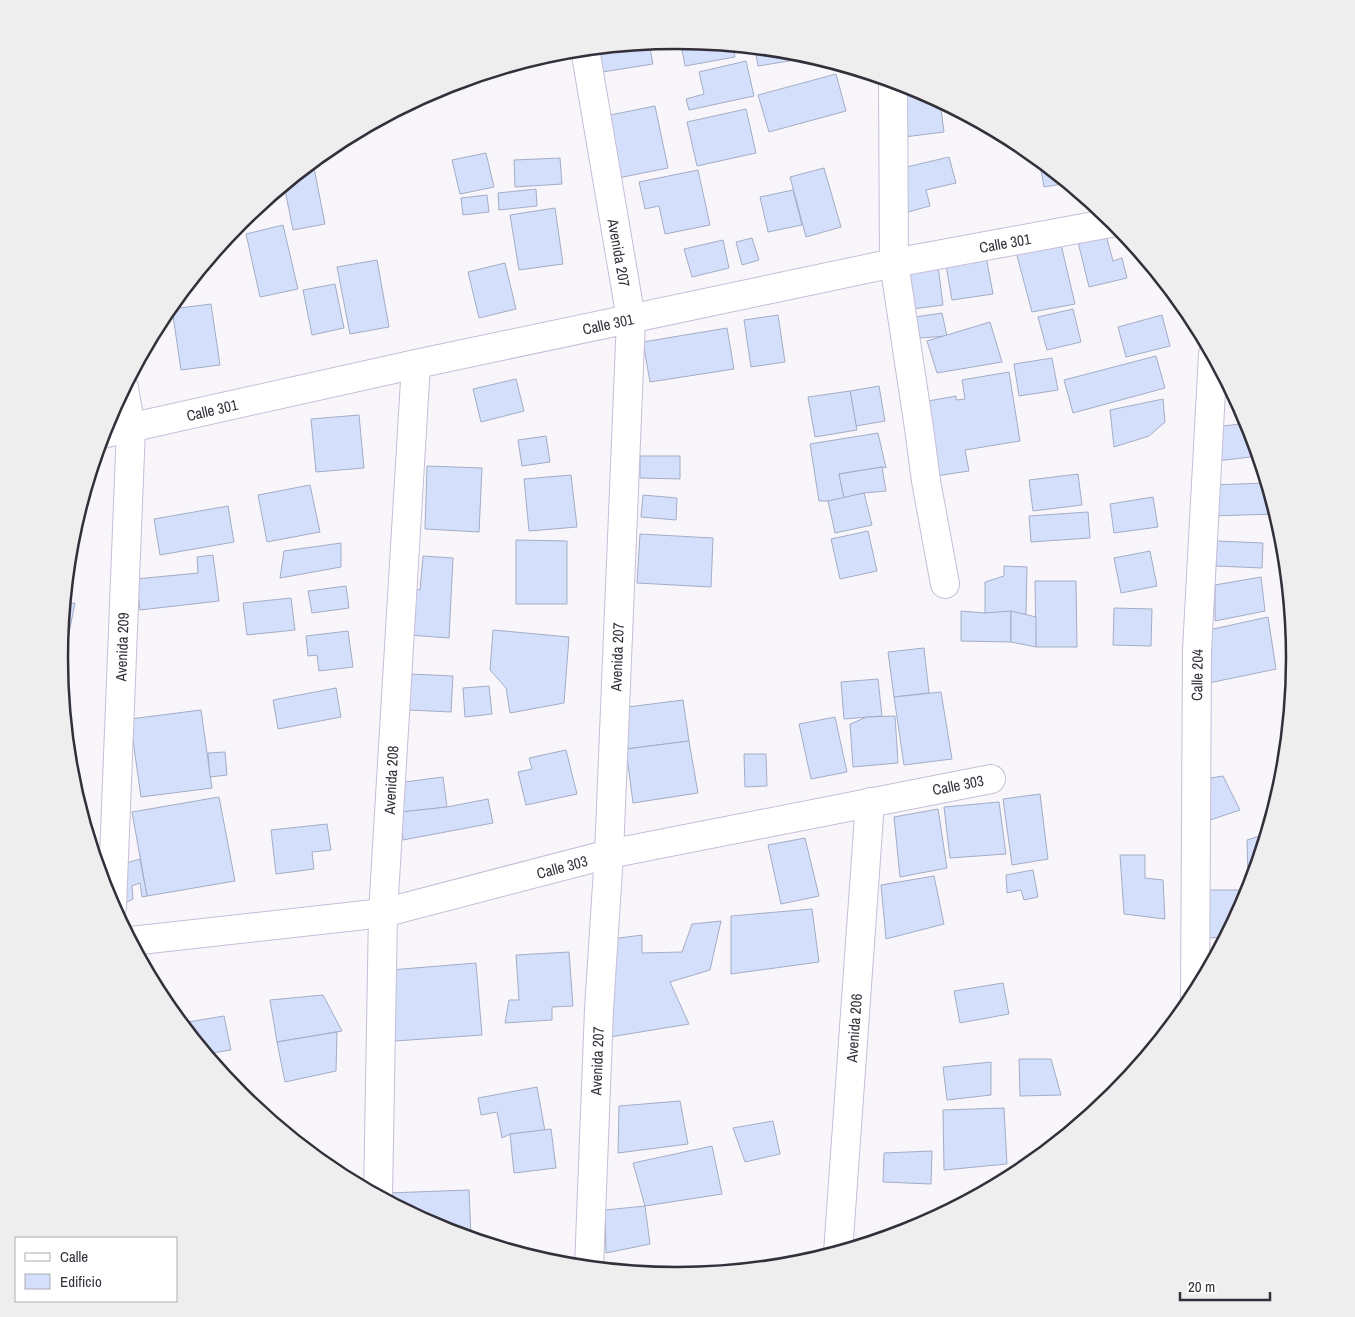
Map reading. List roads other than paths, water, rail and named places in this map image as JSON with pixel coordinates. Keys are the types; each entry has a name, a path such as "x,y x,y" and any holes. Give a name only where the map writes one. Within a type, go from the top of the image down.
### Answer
{"street":[{"name":"Avenida 207","path":"586,56 631,319 609,854 599,1009 589,1262"},
{"path":"893,88 894,263 926,481 945,584"},
{"name":"Calle 301","path":"111,432 416,364 894,263 1106,224"},
{"name":"Avenida 208","path":"378,1190 383,913 416,364"},
{"name":"Calle 204","path":"1195,980 1197,650 1212,366"},
{"name":"Avenida 209","path":"113,889 131,428 126,400"},
{"name":"Calle 303","path":"137,940 383,913 609,854 991,778"},
{"name":"Avenida 206","path":"838,1246 870,802"}]}
